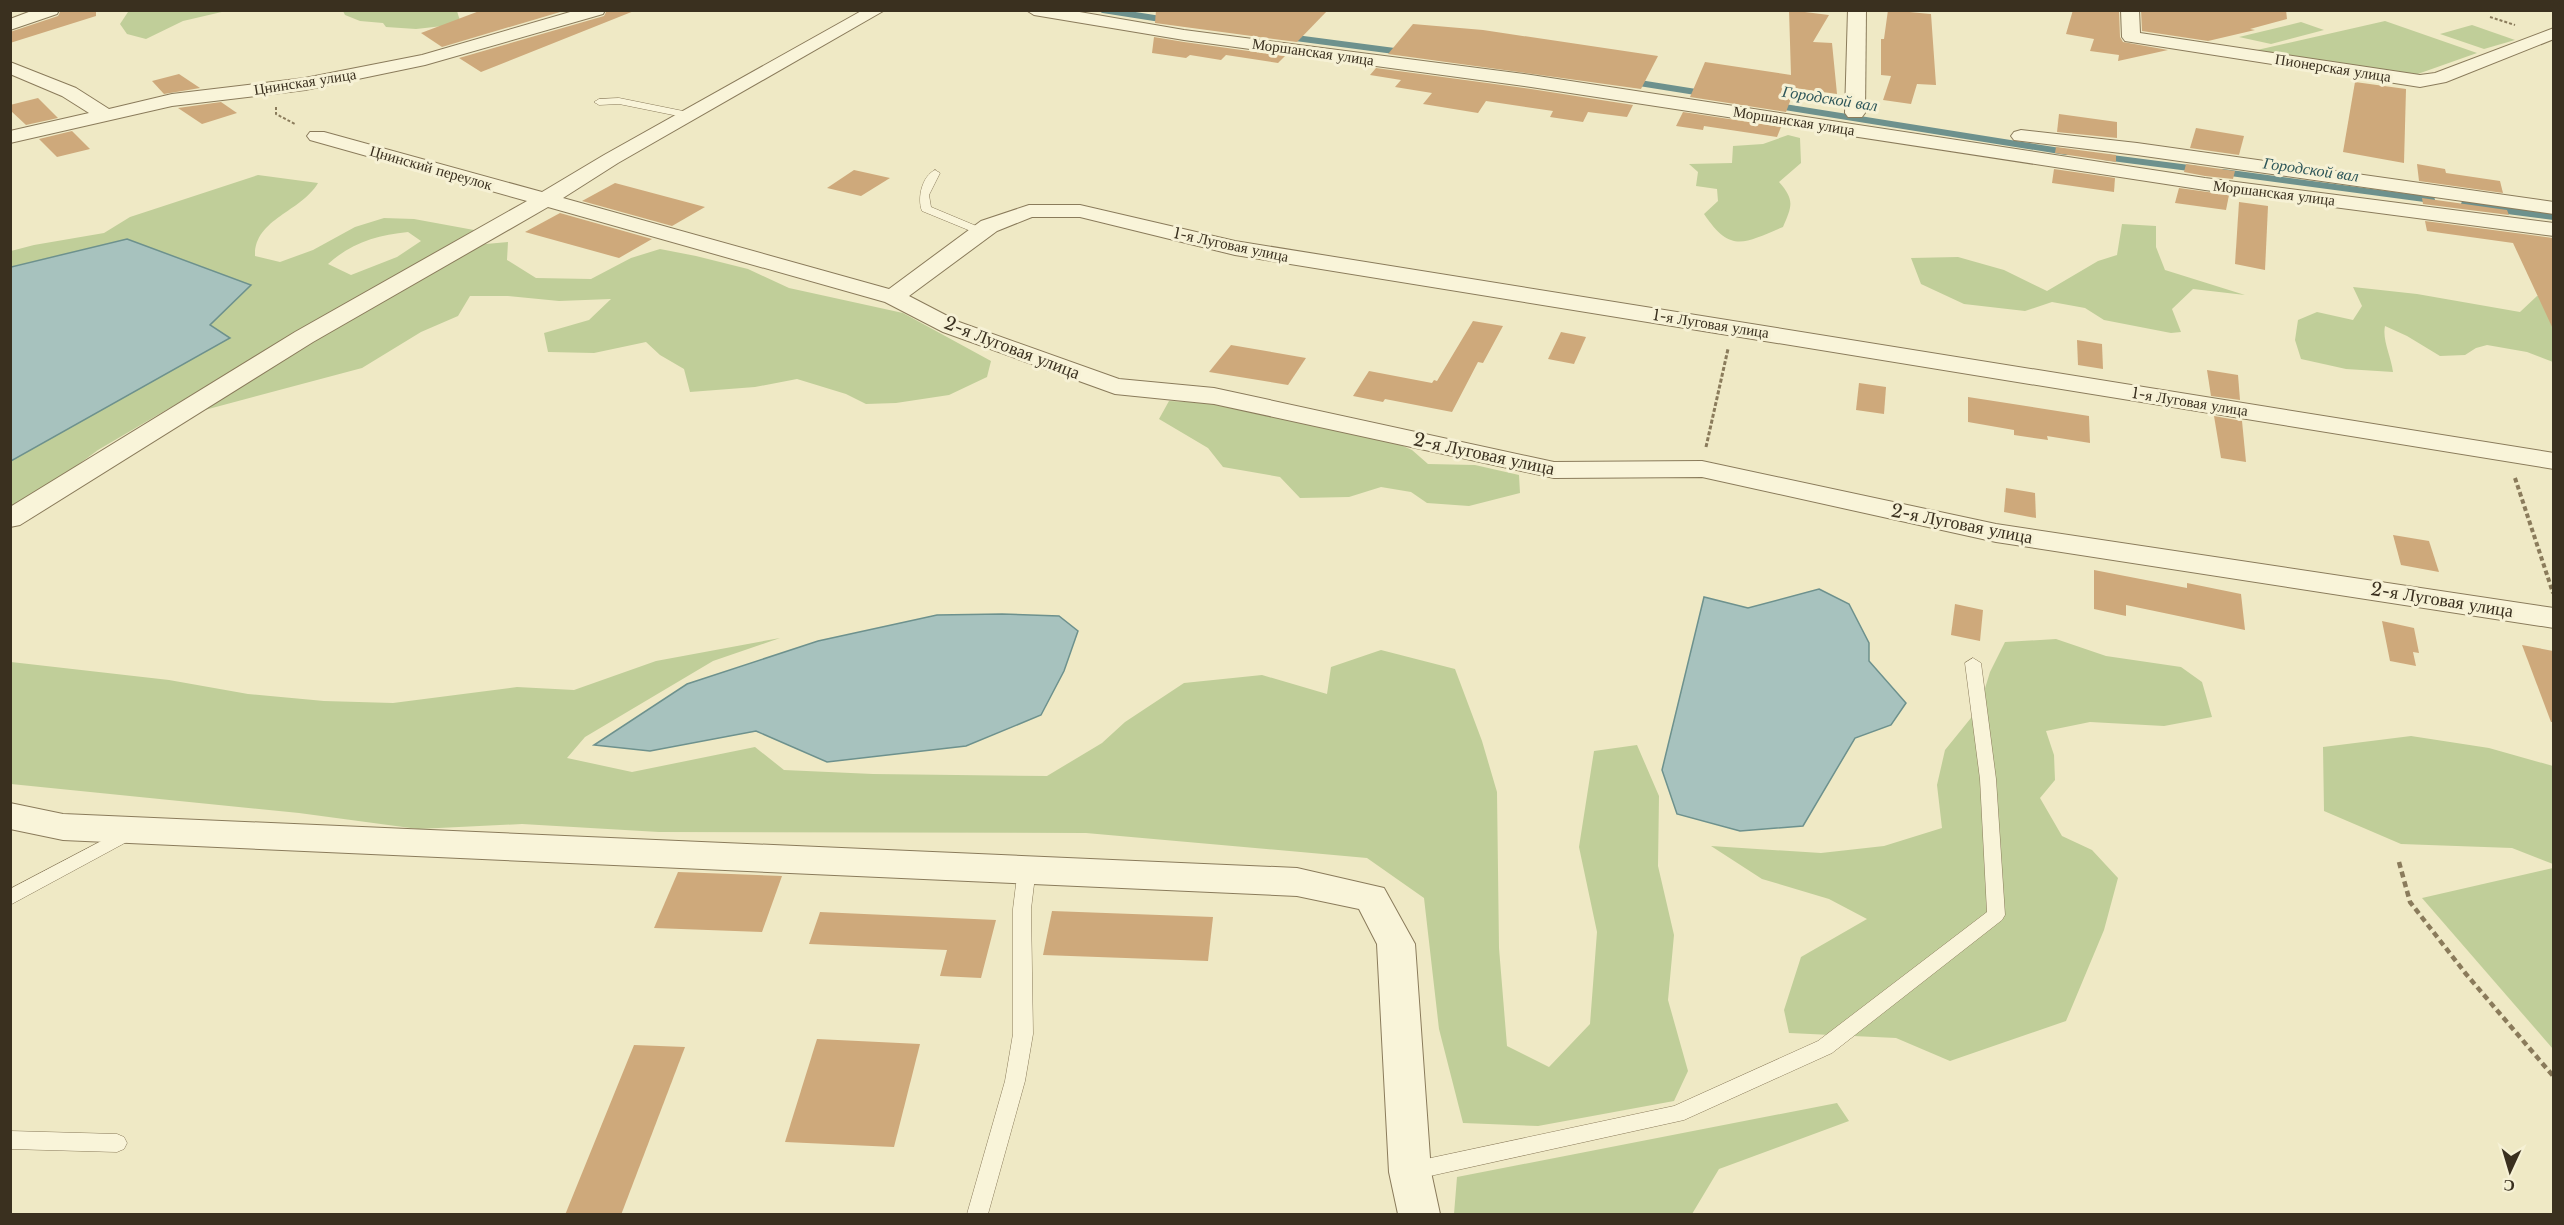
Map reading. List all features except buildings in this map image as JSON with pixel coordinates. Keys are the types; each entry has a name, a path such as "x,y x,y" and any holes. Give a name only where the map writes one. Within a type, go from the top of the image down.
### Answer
{"street":[{"path":"10,24 51,10"},
{"name":"Цнинская улица","path":"10,137 172,100 275,88 425,60 597,10"},
{"path":"10,519 304,338 545,200 611,159 877,10"},
{"name":"Моршанская улица","path":"1034,10 1184,35 1531,81 2205,184 2553,230"},
{"path":"1855,113 1857,10"},
{"name":"Пионерская улица","path":"2130,10 2131,37 2420,81 2439,78 2553,33"},
{"name":"Моршанская улица","path":"1199,18 1393,44"},
{"path":"10,67 69,92 104,114"},
{"name":"Моршанская улица","path":"1785,101 1977,132 2138,149 2553,208"},
{"name":"Цнинский переулок","path":"316,136 545,200"},
{"name":"2-я Луговая улица","path":"545,200 893,297 951,327 1115,386 1214,396 1554,470 1702,469 1996,533 2467,603 2553,618"},
{"name":"1-я Луговая улица","path":"893,297 989,226 1029,212 1080,211 1235,249 2553,461"},
{"path":"10,816 63,827 1027,868 1297,882 1371,898 1396,944 1410,1172 1419,1215"}],"lane":[{"path":"599,102 619,101 688,115"},
{"path":"935,173 924,195 926,209 982,232"},
{"path":"1410,1172 1677,1114 1826,1047 1996,915 1988,779 1973,663"},
{"path":"10,898 133,830"},
{"path":"977,1215 1015,1081 1023,1034 1022,909 1027,868"},
{"path":"10,1140 117,1143"}],"path":[{"path":"275,88 276,114 316,136"},
{"path":"1702,469 1733,328"},
{"path":"2507,453 2553,594"},
{"path":"2399,862 2410,902 2466,974 2553,1077"}],"green space":[{"path":"226,11 183,21 146,39 127,34 120,24 128,12"},
{"path":"343,11 457,11 461,24 416,29 386,27 383,23 360,21 345,15"},
{"path":"2385,21 2477,53 2412,76 2257,50"},
{"path":"2301,22 2324,30 2271,44 2239,37"},
{"path":"2472,25 2515,40 2484,49 2440,34"},
{"path":"1788,135 1800,138 1801,163 1779,182 1790,199 1790,208 1783,227 1739,242 1722,235 1704,214 1718,201 1717,189 1696,186 1698,172 1689,164 1732,163 1733,146 1763,144"},
{"path":"258,175 318,183 310,193 262,233 257,243 255,256 280,262 313,250 355,227 384,218 414,219 474,230 467,242 265,352 98,450 49,486 11,522 11,461 230,338 210,325 251,285 127,239 11,267 11,251 104,233 130,217","holes":["408,232 421,241 397,257 351,275 328,264 355,245 386,235"]},
{"path":"2122,224 2156,226 2156,247 2165,270 2245,295 2193,289 2172,309 2181,332 2171,333 2104,320 2085,308 2052,302 2025,311 1964,304 1921,284 1911,258 1958,257 2004,270 2047,291 2098,261 2117,255"},
{"path":"508,242 507,260 536,278 591,279 631,258 660,249 748,269 789,288 903,313 991,361 987,377 949,395 896,403 866,404 846,394 797,379 755,387 690,392 684,369 660,355 646,342 594,353 548,352 544,333 589,320 611,299 559,301 508,296 470,296 458,316 421,332 362,368 186,415 475,245"},
{"path":"2353,287 2417,294 2520,312 2537,296 2553,298 2553,362 2527,352 2487,345 2476,348 2465,355 2440,356 2385,326 2385,337 2393,372 2346,369 2301,359 2295,340 2298,320 2317,312 2353,320 2362,306"},
{"path":"1169,401 1216,403 1394,442 1412,450 1428,464 1475,465 1519,475 1520,493 1469,506 1427,503 1411,492 1381,487 1349,497 1300,498 1280,477 1223,467 1208,448 1159,419"},
{"path":"780,638 713,661 585,737 567,758 632,772 755,747 784,770 873,774 1047,776 1102,743 1125,722 1184,683 1262,675 1327,694 1331,667 1381,650 1455,669 1482,741 1497,792 1499,948 1507,1046 1549,1067 1590,1024 1597,932 1579,847 1594,751 1637,745 1659,796 1658,866 1674,935 1668,1000 1688,1071 1674,1101 1538,1126 1463,1123 1439,1029 1424,898 1367,858 1086,833 659,832 522,824 418,829 299,813 11,784 11,662 169,680 248,694 324,701 393,703 517,687 574,690 656,661"},
{"path":"2056,639 2106,656 2181,667 2202,682 2212,717 2164,726 2090,722 2046,731 2054,755 2055,780 2040,798 2062,836 2092,850 2118,878 2104,930 2066,1021 1950,1061 1896,1038 1789,1033 1784,1010 1801,957 1867,919 1829,899 1762,879 1711,846 1821,853 1884,846 1942,828 1937,785 1945,750 1979,708 1990,672 2005,642"},
{"path":"2411,736 2489,748 2553,766 2553,864 2512,848 2401,844 2324,811 2323,747"},
{"path":"2554,868 2553,1049 2422,898"},
{"path":"1837,1103 1849,1121 1719,1169 1692,1214 1454,1214 1457,1177"}],"water":[{"path":"127,239 251,285 210,325 230,338 11,461 11,267"},
{"path":"1819,589 1849,604 1869,643 1869,661 1906,703 1891,725 1855,738 1803,826 1740,831 1677,814 1662,770 1704,597 1748,608"},
{"path":"937,615 1059,616 1078,631 1064,671 1041,715 966,746 827,762 756,731 650,751 594,745 687,684 818,641"}],"waterway":[{"name":"Городской вал","path":"1103,10 1167,20"},
{"name":"Городской вал","path":"1288,37 1402,52"},
{"name":"Городской вал","path":"1633,82 1702,93"},
{"name":"Городской вал","path":"1778,106 2066,152"},
{"name":"Городской вал","path":"2104,157 2197,169"},
{"name":"Городской вал","path":"2223,172 2432,200"},
{"name":"Городской вал","path":"2464,204 2504,209"},
{"name":"Городской вал","path":"2492,208 2554,216"}]}
